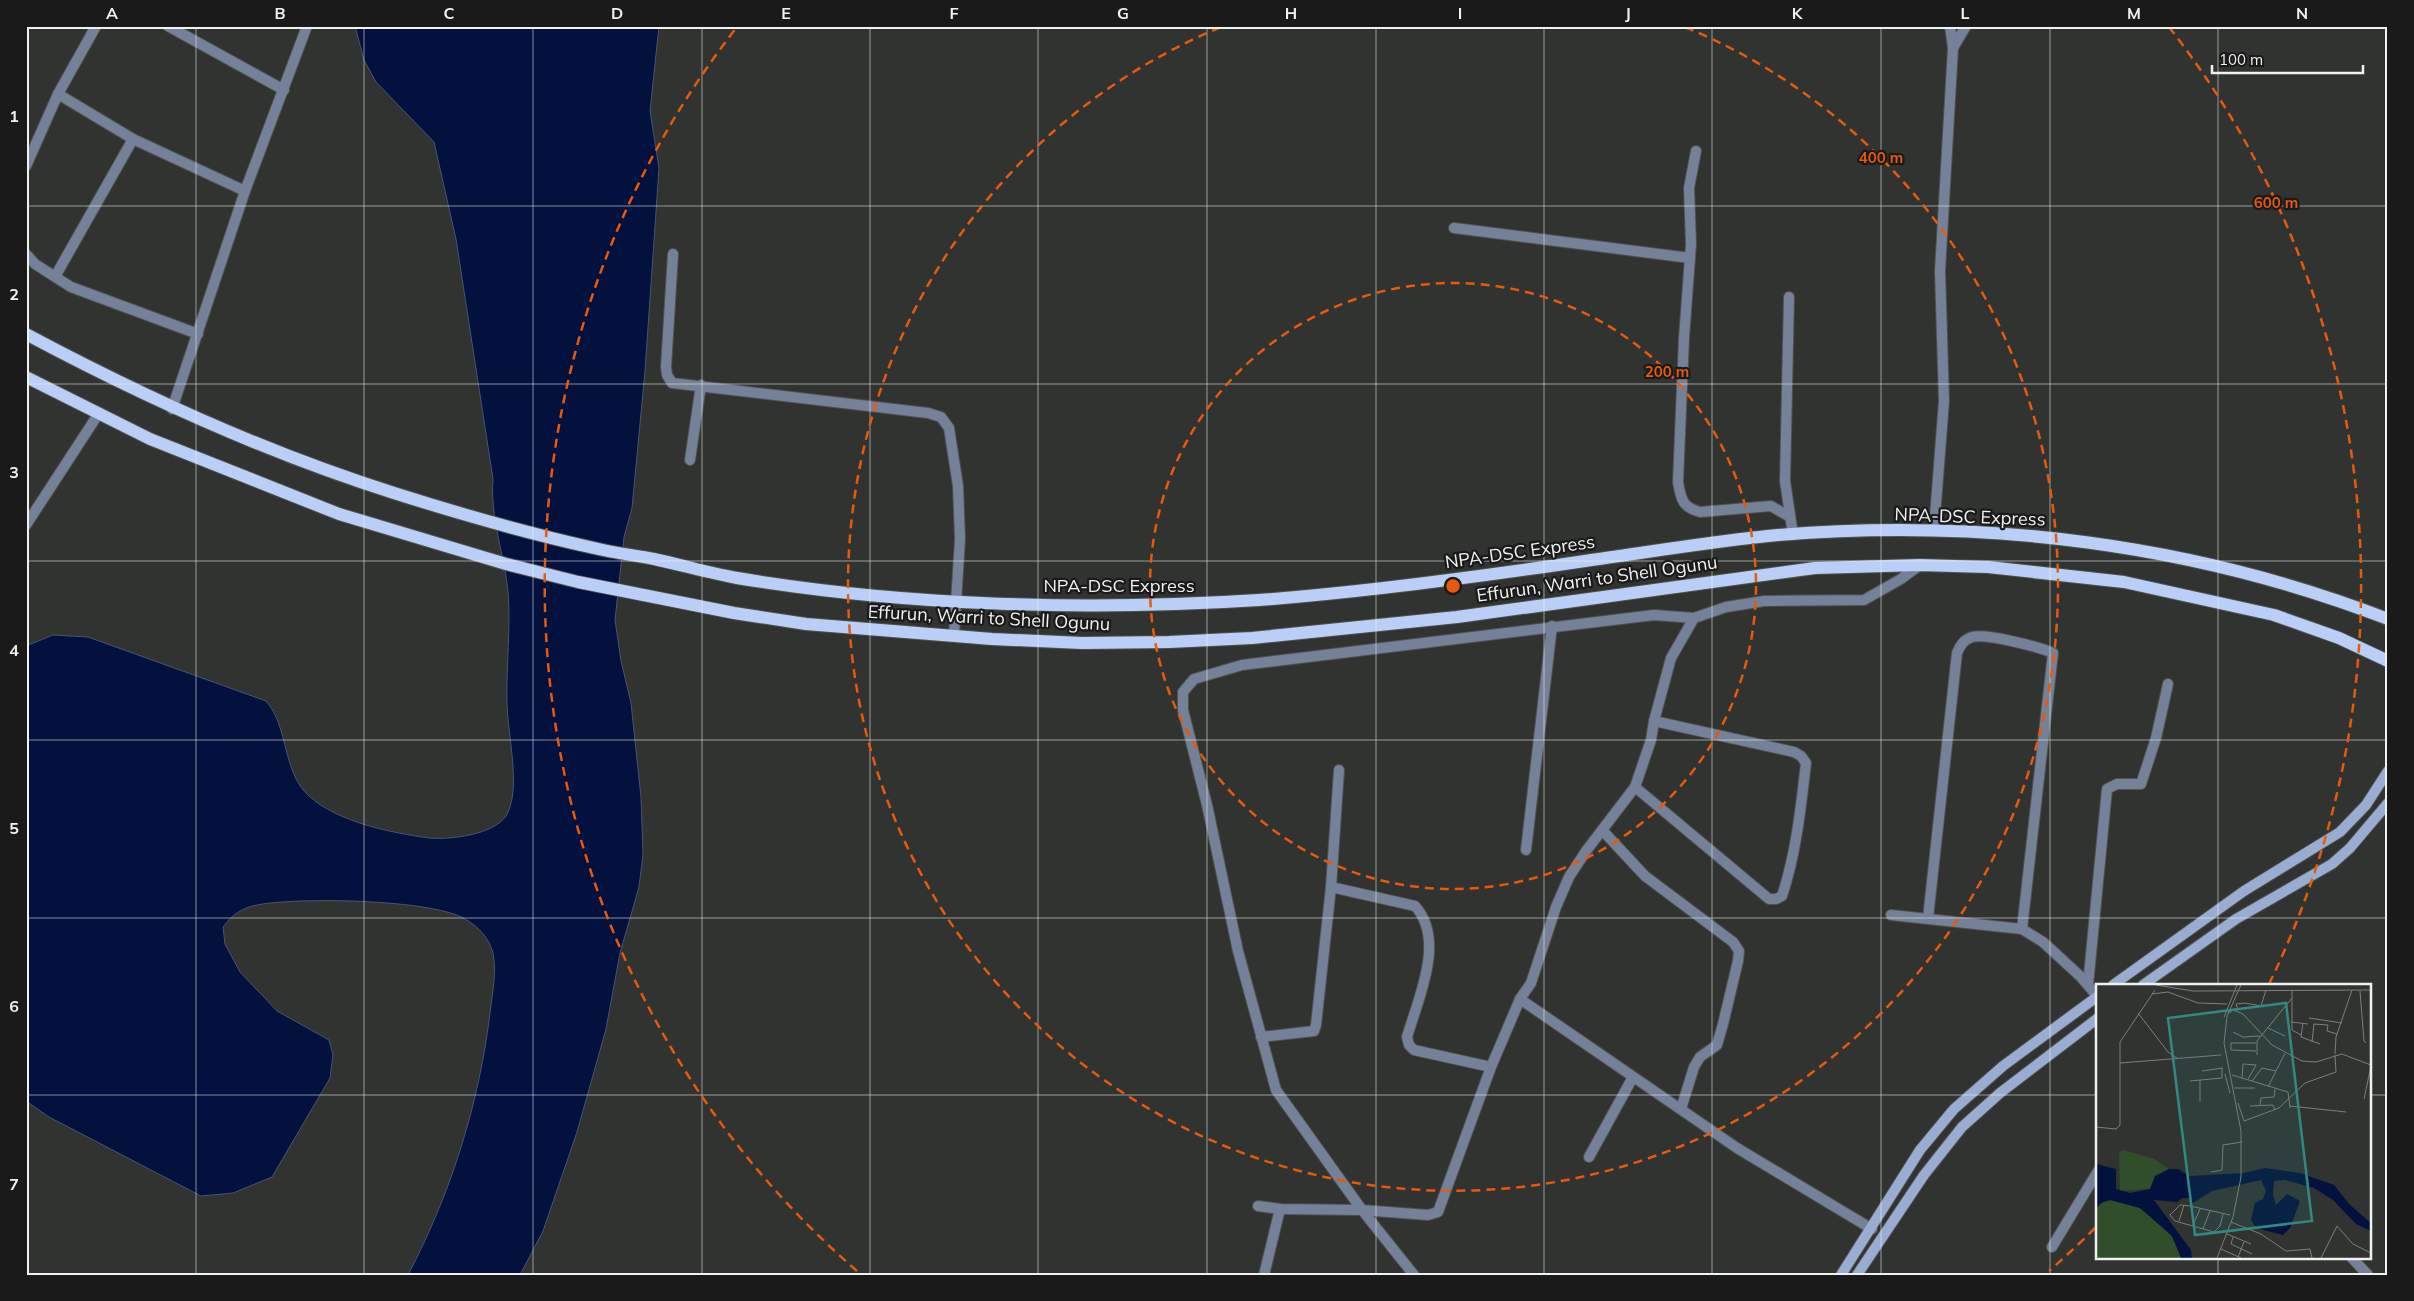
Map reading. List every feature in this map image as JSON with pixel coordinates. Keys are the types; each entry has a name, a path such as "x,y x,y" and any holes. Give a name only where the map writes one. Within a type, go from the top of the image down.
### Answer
{"main road":[{"name":"NPA-DSC Express","path":"26,334 172,408 393,493 602,550 648,558 729,577 794,587 956,600 1114,606 1264,600 1436,582 1695,545 1793,535 1934,530 2061,538 2200,561 2330,597 2388,619"},
{"name":"Effurun, Warri to Shell Ogunu","path":"26,377 150,439 339,514 506,564 652,597 806,624 1082,643 1169,642 1252,638 1457,617 1815,568 1920,565 1988,566 2124,582 2274,615 2356,645 2388,661"},
{"path":"2356,645 2388,668"},
{"path":"2114,984 2244,890 2340,832 2366,805 2388,771"},
{"path":"2144,984 2236,919 2332,864 2350,848 2388,803"},
{"path":"1841,1275 1872,1229 1920,1150 1954,1109 2003,1066 2096,998"},
{"path":"1857,1275 1924,1175 1962,1127 2000,1093 2096,1020"}],"street":[{"path":"26,166 58,94 96,26"},
{"path":"168,26 284,90"},
{"path":"172,408 245,191 307,26"},
{"path":"1934,530 1944,401 1940,271 1953,48 1950,26"},
{"path":"1953,48 1966,26"},
{"path":"58,94 133,139 245,191"},
{"path":"56,275 133,139"},
{"path":"1696,151 1689,188 1690,258 1684,338 1678,482 1681,502 1688,509 1700,512 1771,506 1790,517"},
{"path":"1454,228 1690,258"},
{"path":"26,254 35,264 56,275 70,287 198,334"},
{"path":"673,254 667,375 672,383 928,413 941,417 950,428 958,486 960,539 954,635"},
{"path":"1789,297 1785,481 1793,535"},
{"path":"690,460 701,385"},
{"path":"26,525 99,413"},
{"path":"1414,1275 1362,1210 1276,1090 1238,951 1207,805 1183,710 1183,692 1194,679 1242,665 1654,615 1694,618 1726,607 1764,601 1864,600 1901,579 1920,565"},
{"path":"1258,1206 1280,1209 1362,1210 1428,1215 1438,1212 1491,1067 1520,999 1531,983 1556,907 1569,877 1586,851 1636,787 1651,740 1654,721 1671,658 1694,618"},
{"path":"1526,850 1552,626"},
{"path":"1928,918 1957,654 1962,643 1973,637 2037,646 2053,653 2022,929"},
{"path":"2088,985 2107,789 2117,784 2141,784 2156,738 2168,684"},
{"path":"1636,787 1769,899 1776,899 1782,896 1791,864 1803,793 1806,763 1801,756 1765,745 1654,721"},
{"path":"1261,1037 1314,1031 1317,1020 1331,887 1340,770"},
{"path":"1603,831 1645,876 1733,942 1738,952 1729,1004 1717,1045 1700,1057 1694,1067 1681,1109"},
{"path":"1331,887 1416,906 1423,914 1429,942 1427,966 1407,1037 1409,1045 1414,1050 1491,1067"},
{"path":"1891,915 2022,929 2043,942 2096,995"},
{"path":"1520,999 1737,1148 1872,1229"},
{"path":"1589,1157 1633,1077"},
{"path":"2052,1247 2096,1174"},
{"path":"1264,1275 1280,1209"},
{"path":"2352,1258 2368,1275"}],"water":[{"path":"355,26 659,26 650,111 659,168 645,371 632,508 624,537 615,620 621,661 631,703 641,797 643,854 639,887 620,953 606,1029 577,1132 543,1231 520,1275 408,1275 450,1180 471,1114 485,1047 494,983 493,953 486,938 470,922 448,912 424,907 363,902 276,902 251,906 242,910 233,916 223,927 225,944 240,972 277,1011 329,1040 333,1055 330,1078 272,1177 233,1193 201,1196 49,1117 26,1101 26,646 53,635 88,637 266,701 279,723 294,775 300,786 309,796 334,813 366,825 429,838 459,837 491,828 506,816 510,808 513,789 513,765 507,704 508,591 495,521 493,479 456,239 434,142 376,82 364,60"}]}
